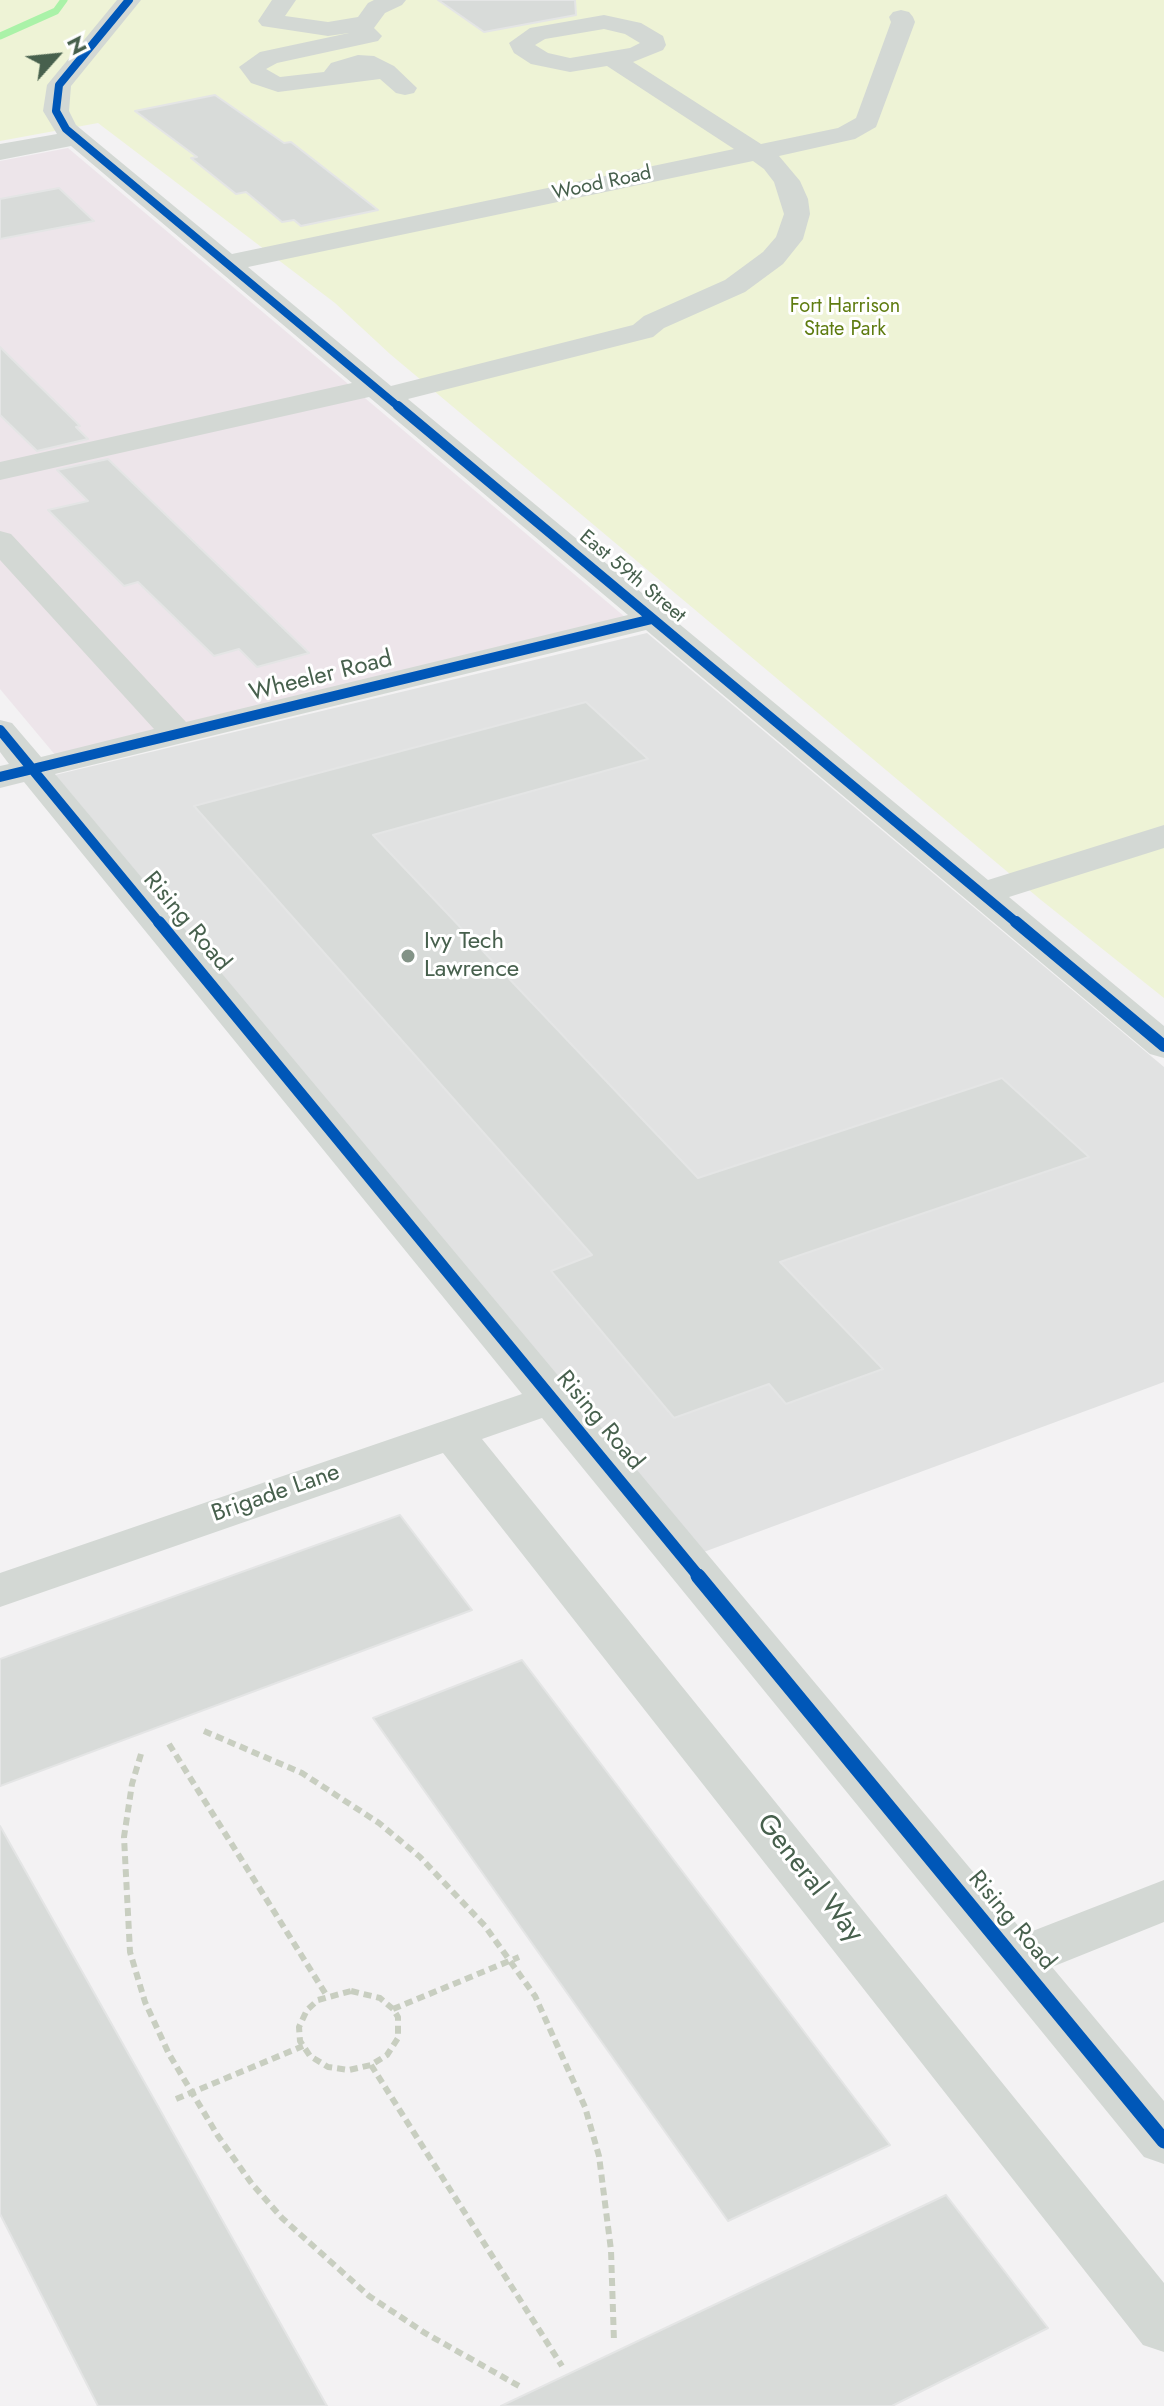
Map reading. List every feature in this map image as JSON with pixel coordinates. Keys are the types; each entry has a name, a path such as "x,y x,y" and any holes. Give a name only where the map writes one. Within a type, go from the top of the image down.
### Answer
{"street":[{"path":"75,138 56,111 56,93 67,71 129,0"},
{"path":"284,0 270,21 319,28 356,27 366,23 376,8 394,0"},
{"name":"Wood Road","path":"226,263 846,134 867,122 903,22 901,17"},
{"path":"356,27 370,36 269,57 251,67 260,78 278,85 339,78 335,74 340,68 358,62 374,63 405,88"},
{"path":"0,471 374,387 564,354 643,331 654,322 735,286 773,258 789,239 797,214 795,199 781,172 759,152 612,59"},
{"path":"0,152 75,138"},
{"name":"East 59th Street","path":"75,138 1164,1046"},
{"path":"0,541 178,734"},
{"name":"Wheeler Road","path":"16,773 652,619"},
{"name":"Rising Road","path":"0,730 16,773 552,1399 1164,2141"},
{"path":"982,894 1164,836"},
{"name":"Brigade Lane","path":"0,1591 552,1399"},
{"name":"General Way","path":"451,1432 1164,2327"},
{"path":"1015,1960 1164,1900"}],"path":[{"path":"204,1731 302,1773 379,1823 420,1857 453,1891 535,1996 585,2107 599,2156 611,2250 614,2342"},
{"path":"169,1744 327,1996"},
{"path":"141,1754 132,1784 124,1837 130,1952 145,2002 191,2092 252,2184 325,2258 369,2296 402,2318 519,2386"},
{"path":"393,2009 519,1957"},
{"path":"351,1991 366,1992 393,2009 398,2017 398,2038 387,2055 371,2065 349,2070 328,2067 310,2056 303,2046 299,2027 307,2010 327,1996 351,1991"},
{"path":"176,2099 303,2046"},
{"path":"371,2065 562,2366"}],"shaded area":[{"path":"68,148 625,617 56,756 0,689 0,161"},
{"path":"647,633 1164,1067 1164,1382 701,1553 55,775"}],"green space":[{"name":"Fort Harrison State Park","path":"0,0 1164,0 1164,998 1041,900 390,354 335,303 98,123 0,141"}],"building":[{"path":"438,0 575,0 576,15 484,32"},
{"path":"215,95 284,143 291,142 378,210 301,226 294,220 282,222 246,192 236,194 191,158 197,157 135,111"},
{"path":"59,188 94,221 0,239 0,199"},
{"path":"0,347 80,426 76,427 88,439 37,451 0,415"},
{"path":"108,459 309,653 257,667 239,649 214,656 138,582 124,586 48,510 88,501 57,470"},
{"name":"Ivy Tech Lawrence","path":"586,702 648,759 373,835 698,1178 1002,1078 1089,1157 780,1262 883,1369 786,1404 769,1384 674,1418 551,1271 592,1255 194,806"},
{"path":"400,1515 472,1610 0,1786 0,1659"},
{"path":"522,1660 890,2145 728,2221 373,1718"},
{"path":"0,1826 327,2406 98,2406 0,2214"},
{"path":"946,2195 1048,2328 892,2406 501,2406"}],"waterway":[{"path":"0,36 56,11 64,0"}],"cycle path":[{"path":"129,0 59,85 56,111 66,129 1164,1046"},
{"path":"0,777 652,619"},
{"path":"0,730 1164,2141"}],"place":[{"name":"Ivy Tech Lawrence","path":"408,956"}]}
